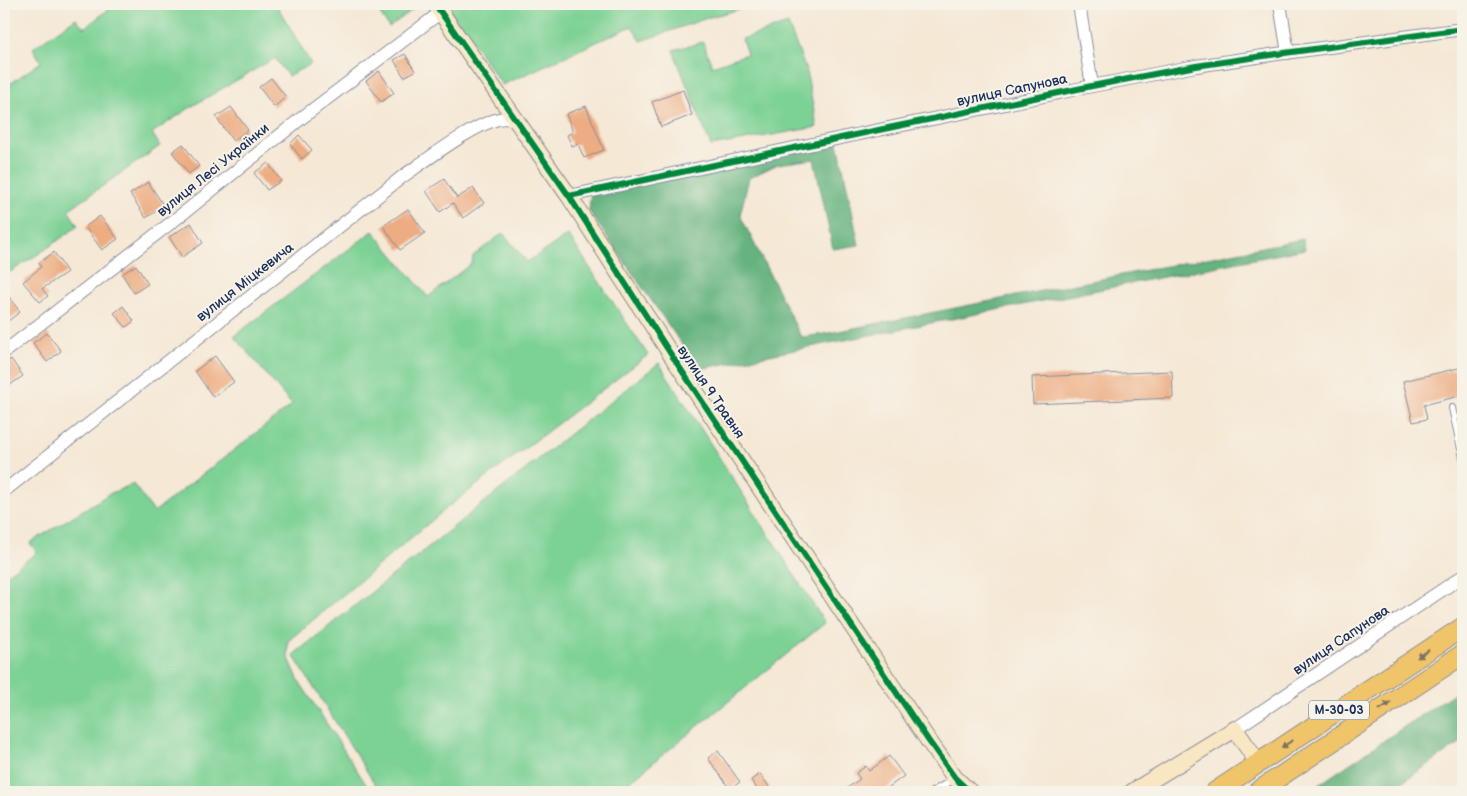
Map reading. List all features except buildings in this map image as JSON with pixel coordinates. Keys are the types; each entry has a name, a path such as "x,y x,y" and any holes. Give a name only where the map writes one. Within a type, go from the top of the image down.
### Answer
{"main road":[{"name":"М-30-03","path":"1215,792 1463,628"},
{"name":"М-30-03","path":"1257,792 1463,654"}],"street":[{"path":"1079,4 1092,86"},
{"path":"1280,4 1288,53"},
{"name":"вулиця 9 Травня","path":"438,8 569,196 678,365 928,740 956,778 970,792"},
{"name":"вулиця Лесі Українки","path":"4,352 190,208 438,8"},
{"name":"вулиця Сапунова","path":"569,196 861,133 1196,66 1463,29"},
{"name":"вулиця Міцкевича","path":"4,491 402,177 463,136 489,122 506,118 516,120"},
{"name":"вулиця Сапунова","path":"1235,729 1463,576"},
{"path":"1132,792 1235,729 1258,764"}],"lane":[{"path":"1452,408 1463,458"},
{"path":"932,792 956,778"}],"green space":[{"path":"116,4 276,4 311,64 288,76 275,58 194,105 152,133 160,146 68,210 78,226 4,276 4,88 41,62 33,48 76,18 84,28"},
{"path":"373,4 412,4 415,8 389,27"},
{"path":"446,4 760,4 710,17 641,41 632,26 502,85"},
{"path":"788,24 806,70 817,127 711,146 673,50 703,42 712,66 747,54 742,39"},
{"path":"837,138 859,245 833,249 814,159 778,164 749,178 740,215 801,337 1303,239 1305,249 699,369 589,211 591,191"},
{"path":"373,231 428,297 472,263 473,256 503,233 527,262 568,235 648,355 448,507 288,641 288,656 299,681 371,792 4,792 4,576 37,553 30,543 109,494 133,484 154,512 292,405 234,336"},
{"path":"659,363 825,623 617,792 380,792 293,655"},
{"path":"1463,687 1463,741 1388,792 1308,792"}],"cycle path":[{"path":"435,4 569,196 672,356 928,740 955,778 970,792"},
{"path":"569,196 869,132 1196,66 1463,29"}]}
